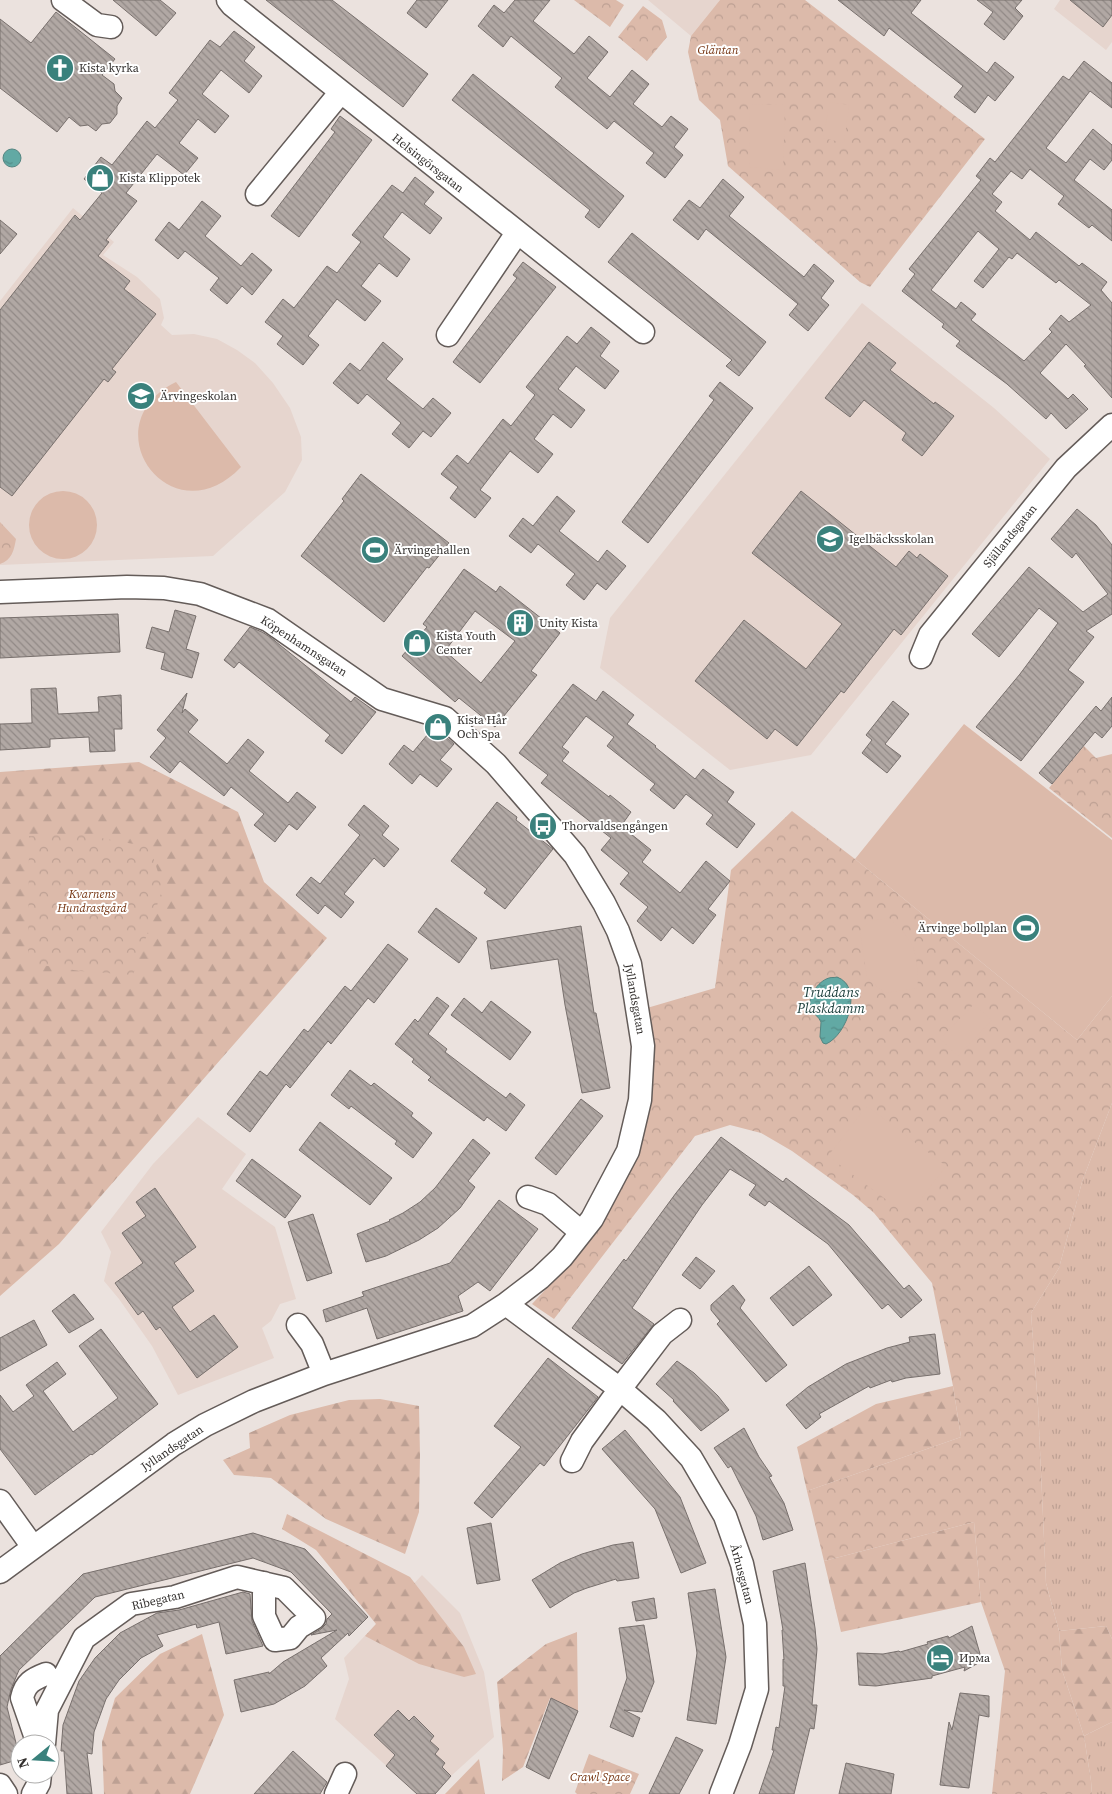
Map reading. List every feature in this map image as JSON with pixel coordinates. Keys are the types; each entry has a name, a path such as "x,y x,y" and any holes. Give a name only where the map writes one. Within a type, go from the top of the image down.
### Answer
{"street":[{"path":"63,0 97,25 111,27"},
{"name":"Helsingörsgatan","path":"228,0 340,93 643,332"},
{"path":"257,194 340,93"},
{"path":"448,335 517,233"},
{"name":"Själlandsgatan","path":"921,657 930,635 1066,468 1112,424"},
{"name":"Köpenhamnsgatan","path":"0,592 127,587 164,588 200,594 233,605 268,620 382,699 445,718 496,764"},
{"name":"Jyllandsgatan","path":"0,1572 174,1444 205,1425 254,1401 324,1374 472,1326 506,1304 540,1278 562,1257 592,1219 628,1151 640,1100 643,1046 630,964 618,930 575,855 496,764"},
{"path":"528,1197 548,1204 581,1232"},
{"name":"Århusgatan","path":"506,1304 620,1388 656,1420 691,1458 725,1516 742,1564 754,1624 757,1689 740,1745 721,1794"},
{"path":"572,1461 582,1441 620,1388 662,1334 680,1320"},
{"path":"298,1325 312,1344 324,1374"},
{"path":"0,1501 33,1547"},
{"name":"Ribegatan","path":"45,1734 53,1679 84,1638 130,1604 175,1597 237,1577 264,1584"},
{"path":"35,1734 22,1698 24,1691 33,1679 53,1679"},
{"path":"0,1785 6,1794"}],"shaded area":[{"path":"648,0 720,0 691,36"},
{"path":"1060,0 1112,0 1112,42 1106,50 1054,9"},
{"name":"Ärvingeskolan","path":"73,208 114,242 103,255 137,277 160,299 164,318 161,325 172,335 194,334 217,339 237,350 255,363 273,383 290,408 301,437 302,460 285,492 213,556 0,565 0,301"},
{"name":"Igelbäcksskolan","path":"862,303 994,408 1050,459 811,755 730,770 600,668 610,618"},
{"path":"198,1117 246,1154 222,1189 275,1227 296,1299 280,1304 271,1321 262,1328 274,1358 178,1395 152,1346 104,1281 111,1252 101,1232 153,1164"},
{"path":"422,1575 460,1613 484,1672 494,1737 451,1776 435,1794 417,1794 335,1719 349,1679 344,1658"}],"green space":[{"path":"574,0 616,0 624,5 610,27"},
{"name":"Gläntan","path":"720,0 805,0 985,139 870,287 860,282 728,166 720,120 699,100 688,52 691,36"},
{"path":"643,6 662,20 667,37 647,61 618,37"},
{"path":"830,102 849,105 844,143 823,138"},
{"path":"750,104 785,105 783,170 749,167"},
{"path":"176,382 241,467 215,486 189,491 167,484 150,468 140,447 139,424 151,401"},
{"path":"70,491 82,497 91,506 97,518 95,538 87,549 70,559 56,559 39,549 31,538 29,518 39,501 50,493"},
{"path":"0,522 16,539 10,557 0,564"},
{"name":"Ärvinge bollplan","path":"964,724 1112,840 1112,996 1077,1040 855,859"},
{"path":"1084,746 1096,758 1112,754 1112,838 1049,788"},
{"path":"139,762 238,812 264,882 327,938 59,1244 0,1296 0,772"},
{"path":"792,811 855,859 1077,1040 1112,996 1112,1103 1082,1182 1059,1268 1031,1313 1038,1406 1046,1583 1059,1631 1062,1670 1084,1736 1092,1794 992,1794 1005,1671 981,1602 974,1522 824,1561 807,1491 961,1437 953,1386 932,1283 874,1213 853,1195 792,1151 761,1133 730,1125 695,1136 554,1319 532,1304 586,1246 639,1139 647,1008 715,988 731,870"},
{"name":"Kvarnens Hundrastgård","path":"79,834 150,847 163,888 133,975 80,971 28,963 29,836"},
{"path":"889,918 905,934 914,949 918,988 885,993 867,978 860,931 870,921"},
{"path":"974,1004 992,1020 958,1056 940,1039"},
{"path":"1112,1103 1112,1639 1106,1626 1059,1631 1046,1583 1038,1406 1031,1313 1059,1268 1082,1182"},
{"path":"867,1106 946,1166 908,1216 828,1156"},
{"path":"953,1386 961,1437 807,1491 797,1447 876,1404"},
{"path":"380,1399 419,1406 419,1512 405,1554 326,1519 271,1478 234,1475 223,1460 250,1448 249,1433 290,1415 349,1400"},
{"path":"287,1514 410,1577 464,1647 476,1674 464,1677 419,1664 365,1636 376,1624 316,1550 282,1529"},
{"path":"974,1522 981,1602 841,1632 824,1561"},
{"path":"1106,1626 1112,1639 1112,1722 1084,1736 1062,1670 1059,1631"},
{"path":"577,1632 578,1711 550,1698 523,1767 502,1781 503,1750 497,1682 546,1644"},
{"path":"202,1634 224,1715 190,1794 104,1794 102,1742 115,1698 160,1654"},
{"path":"1112,1722 1112,1794 1092,1794 1084,1736"},
{"name":"Crawl Space","path":"589,1754 639,1774 630,1794 577,1794 575,1792"},
{"path":"479,1759 485,1794 445,1794"}],"water":[{"path":"12,149 18,152 21,158 18,164 12,167 6,164 3,158 6,152"},
{"name":"Truddans Plaskdamm","path":"837,977 845,982 850,990 850,1011 840,1031 834,1039 826,1044 823,1043 820,1037 821,1022 811,1010 810,1000 817,986 829,978"}],"building":[{"path":"113,0 160,0 176,13 156,36"},
{"path":"266,0 332,0 428,74 403,107"},
{"path":"417,0 448,0 426,28 407,13"},
{"path":"515,0 550,0 533,21 574,54 589,36 608,52 587,78 610,97 632,70 649,84 633,104 662,127 671,116 688,129 674,147 683,155 665,178 646,163 654,153 614,121 607,129 555,87 562,78 511,36 503,47 478,26 494,5 504,13"},
{"path":"838,0 921,0 911,13 987,73 995,62 1014,77 995,101 988,95 975,113 954,97 963,86 889,28 884,36"},
{"path":"977,0 1022,0 1015,8 1023,16 1004,40 984,24 993,12"},
{"path":"1070,0 1112,0 1112,15 1103,27"},
{"name":"Kista kyrka","path":"56,12 115,59 102,75 114,84 115,91 122,98 117,106 117,114 110,123 102,124 96,131 88,125 80,126 69,117 57,132 0,88 0,19 31,43"},
{"path":"234,31 255,47 244,61 262,76 249,93 221,70 202,94 229,116 215,133 198,119 179,143 198,158 184,175 157,154 126,193 137,201 106,240 109,242 98,256 130,281 124,289 156,314 112,369 116,372 108,382 104,379 12,496 0,487 0,310 75,215 80,220 102,193 84,179 101,157 112,165 147,121 155,128 178,100 169,93 210,40 220,47"},
{"path":"1084,61 1112,83 1112,108 1090,91 1046,148 1066,163 1093,129 1112,145 1112,160 1104,170 1090,159 1074,180 1112,210 1112,241 1092,225 1089,228 1058,204 1064,196 1030,169 1022,179 1011,171 992,194 1002,202 995,211 1030,240 1036,232 1079,266 1082,263 1107,282 1101,290 1112,303 1112,398 1084,366 1086,365 1066,344 1040,373 1068,399 1073,394 1088,409 1066,429 1051,413 1046,419 1007,384 956,346 960,341 942,327 944,324 902,291 915,274 909,269 981,180 976,176 990,158 995,162 1063,76 1069,80","holes":["978,231 999,249 974,281 983,288 1009,257 1012,259 1017,253 1056,283 1059,280 1091,305 1069,322 1061,315 1049,329 1052,332 1024,361 971,320 976,314 961,302 956,309 931,290"]},
{"path":"473,74 624,196 599,228 585,217 590,210 452,100"},
{"path":"340,116 372,140 299,237 271,216 335,132 331,129"},
{"path":"415,177 434,192 424,204 442,218 430,234 402,212 383,237 410,259 397,277 379,263 361,286 381,301 365,321 337,299 308,336 319,345 303,365 277,344 283,336 265,322 283,299 294,308 327,266 337,273 361,242 352,235 392,185 403,193"},
{"path":"723,179 744,197 729,216 804,277 814,264 834,281 821,298 829,305 808,331 789,315 798,304 706,229 698,240 673,220 689,200 700,208"},
{"path":"202,201 221,216 205,236 241,266 252,253 272,270 252,295 242,286 227,304 210,290 219,278 185,251 178,259 155,240 169,222 179,230"},
{"path":"0,220 17,234 0,254"},
{"path":"632,233 766,342 739,376 726,366 732,360 608,262"},
{"path":"523,262 556,287 480,383 453,362 517,278 513,275"},
{"path":"591,327 610,342 600,356 619,371 605,389 576,366 558,389 585,410 571,428 553,414 534,439 553,454 538,473 510,451 480,490 491,498 475,518 450,498 458,487 441,474 457,455 468,464 503,419 511,426 535,395 526,387 567,336 577,344"},
{"path":"383,342 403,359 386,379 423,409 433,398 451,413 431,437 423,431 409,448 392,434 401,423 367,394 358,404 333,383 350,363 360,371"},
{"path":"869,342 896,363 890,370 934,404 935,402 954,416 922,456 902,440 906,433 864,400 850,417 825,398"},
{"path":"720,382 753,408 648,543 622,522 714,400 709,396"},
{"name":"Ärvingehallen","path":"361,474 449,543 429,568 427,567 384,622 301,556 344,501 342,499"},
{"path":"801,491 896,567 909,551 917,558 920,554 948,576 901,635 894,629 844,693 841,691 797,746 775,729 767,739 695,681 744,620 806,669 842,624 752,553"},
{"path":"557,496 575,511 559,531 598,562 607,550 626,566 606,590 597,583 584,600 566,585 575,574 538,544 531,553 509,536 523,518 533,526"},
{"path":"1077,509 1096,525 1112,545 1112,614 1086,631 1094,637 1068,670 1084,682 1021,761 976,727 1020,674 1058,623 1039,608 999,657 972,634 1029,567 1083,612 1108,594 1076,553 1072,558 1051,539"},
{"path":"464,569 496,592 500,586 560,633 531,671 537,675 495,727 459,698 455,702 402,656 427,627 423,624","holes":["475,611 515,641 481,683 445,651"]},
{"path":"175,610 196,616 186,649 199,653 192,678 161,669 165,653 146,648 152,627 169,632"},
{"path":"118,614 120,652 0,658 0,618"},
{"path":"250,627 270,637 351,702 355,697 376,712 342,754 325,741 330,735 239,662 234,668 224,660"},
{"path":"573,684 596,701 603,691 634,715 627,724 695,779 703,769 734,792 727,802 755,824 737,848 706,824 713,815 686,794 674,809 650,790 655,784 607,746 614,737 586,716 562,747 569,752 562,761 631,812 621,826 651,850 642,862 680,893 706,861 730,881 708,909 716,915 693,944 672,927 661,941 637,921 648,907 620,884 629,873 601,850 611,838 541,783 548,775 519,753"},
{"path":"56,688 58,714 99,712 98,697 121,695 122,729 114,729 115,751 90,752 89,737 50,739 50,747 0,750 0,724 32,723 31,689"},
{"path":"187,693 182,713 185,709 198,720 188,732 227,764 248,739 264,752 249,771 288,803 297,792 316,807 297,830 289,824 275,842 254,825 264,814 231,787 224,796 180,761 170,773 150,757 166,738 157,730"},
{"path":"1112,697 1112,726 1102,738 1095,732 1052,784 1039,773 1096,706 1101,711"},
{"path":"893,701 909,714 885,744 901,756 887,773 862,753 872,740 866,735"},
{"path":"433,728 454,744 440,760 452,769 437,787 420,774 412,784 389,764 404,745 413,752"},
{"path":"497,802 517,817 516,820 553,849 505,909 484,893 487,889 451,861"},
{"path":"364,805 389,826 382,835 399,849 384,867 374,858 344,894 354,902 341,918 325,905 318,914 296,895 311,877 320,884 360,835 348,825"},
{"path":"436,908 477,938 459,963 418,932"},
{"path":"581,926 594,1013 596,1013 610,1088 582,1093 558,959 491,969 487,941"},
{"path":"388,944 408,959 374,1003 368,998 331,1044 328,1041 290,1088 286,1084 250,1132 227,1114 260,1071 267,1076 304,1029 308,1032 345,986 351,991"},
{"path":"437,997 449,1006 428,1034 447,1049 445,1052 506,1098 510,1093 525,1105 506,1131 487,1117 484,1121 428,1080 431,1077 412,1062 414,1059 395,1044 415,1019 418,1022"},
{"path":"464,998 482,1013 491,1001 531,1032 510,1060 451,1015"},
{"path":"350,1070 371,1086 374,1083 413,1113 411,1116 432,1133 413,1158 395,1144 397,1141 351,1106 349,1109 331,1095"},
{"path":"581,1099 603,1116 556,1175 535,1158"},
{"path":"320,1122 392,1178 370,1205 299,1150"},
{"path":"721,1137 783,1182 786,1178 849,1225 904,1289 909,1285 922,1300 901,1318 888,1304 882,1309 828,1244 769,1201 765,1206 749,1195 756,1185 730,1169 702,1205 632,1308 654,1324 622,1364 572,1328"},
{"path":"473,1139 490,1153 468,1181 475,1187 460,1208 438,1228 419,1240 386,1256 366,1262 357,1234 390,1221 420,1202 435,1188"},
{"path":"252,1159 301,1196 285,1218 236,1181"},
{"path":"155,1188 196,1247 174,1263 194,1291 172,1307 190,1332 214,1315 238,1347 197,1378 160,1327 156,1330 143,1311 138,1315 115,1283 143,1263 122,1233 146,1216 136,1202"},
{"path":"499,1200 538,1229 490,1291 478,1282 458,1296 463,1311 377,1339 367,1308 326,1322 323,1310 364,1296 362,1292 450,1263"},
{"path":"313,1214 332,1273 307,1281 288,1222"},
{"path":"696,1257 715,1271 700,1289 682,1275"},
{"path":"809,1266 832,1295 793,1326 770,1298"},
{"path":"733,1285 745,1300 740,1308 787,1365 766,1382 717,1324 720,1321 711,1310 711,1305"},
{"path":"74,1294 94,1319 69,1333 52,1311"},
{"path":"34,1320 47,1345 0,1371 0,1338"},
{"path":"101,1329 158,1404 92,1455 35,1495 0,1449 0,1395 13,1412 34,1396 26,1385 57,1362 66,1374 43,1391 73,1432 118,1398 79,1346"},
{"path":"935,1334 940,1374 906,1378 892,1382 891,1380 870,1388 869,1386 819,1414 821,1417 806,1429 786,1405 808,1387 846,1364 887,1348 910,1342 909,1337"},
{"path":"548,1358 598,1397 544,1466 540,1463 492,1518 474,1503 521,1447 494,1426"},
{"path":"677,1361 694,1373 718,1396 729,1410 701,1431 674,1400 656,1384"},
{"path":"744,1428 759,1457 772,1476 769,1477 784,1503 793,1530 763,1540 756,1516 731,1466 728,1468 714,1448"},
{"path":"625,1430 680,1497 706,1563 681,1573 655,1509 602,1449"},
{"path":"491,1523 500,1580 477,1584 467,1528"},
{"path":"253,1533 305,1549 368,1617 349,1636 348,1633 321,1658 327,1666 305,1686 274,1704 241,1712 234,1680 269,1672 269,1674 283,1662 337,1630 311,1635 326,1624 327,1619 332,1614 291,1572 253,1558 95,1597 19,1670 11,1689 7,1707 14,1734 10,1734 10,1762 0,1765 0,1656 83,1574"},
{"path":"633,1542 639,1578 617,1581 616,1579 587,1588 574,1593 550,1608 532,1580 560,1563 582,1554 613,1545"},
{"path":"805,1563 817,1649 812,1705 817,1705 814,1729 810,1728 794,1794 759,1794 774,1750 772,1750 776,1727 779,1728 785,1686 783,1686 783,1630 773,1571"},
{"path":"715,1589 726,1657 716,1724 687,1720 697,1653 688,1593"},
{"path":"243,1592 250,1594 252,1621 263,1646 226,1654 219,1622 197,1628 196,1624 157,1635 163,1646 141,1658 119,1680 106,1699 94,1732 92,1754 87,1753 92,1794 67,1794 64,1751 61,1751 63,1725 79,1681 95,1658 120,1633 157,1613 179,1610"},
{"path":"654,1598 657,1618 636,1621 632,1602"},
{"path":"644,1625 654,1682 642,1712 624,1710 640,1718 633,1737 610,1727 627,1678 619,1628"},
{"path":"972,1626 982,1661 964,1671 965,1667 932,1676 932,1678 876,1686 859,1685 857,1653 883,1654 900,1652 948,1636 949,1638"},
{"path":"960,1693 989,1696 989,1717 979,1715 969,1788 940,1785 949,1722 952,1730"},
{"path":"551,1698 578,1711 549,1779 526,1767"},
{"path":"398,1710 409,1721 414,1716 434,1736 430,1741 439,1749 435,1754 445,1763 442,1767 451,1776 435,1794 417,1794 386,1766 395,1755 374,1735"},
{"path":"676,1737 703,1750 679,1794 649,1794"},
{"path":"293,1751 327,1782 320,1794 254,1794"},
{"path":"846,1763 894,1774 891,1794 839,1794"}],"place":[{"name":"Kista kyrka","path":"60,68"},
{"name":"Kista Klippotek","path":"100,178"},
{"name":"Ärvingeskolan","path":"141,396"},
{"name":"Igelbäcksskolan","path":"830,539"},
{"name":"Ärvingehallen","path":"375,550"},
{"name":"Unity Kista","path":"520,623"},
{"name":"Kista Youth Center","path":"417,643"},
{"name":"Kista Hår Och Spa","path":"438,727"},
{"name":"Thorvaldsengången","path":"543,826"},
{"name":"Ärvinge bollplan","path":"1026,928"},
{"name":"Ирма","path":"940,1658"}]}
